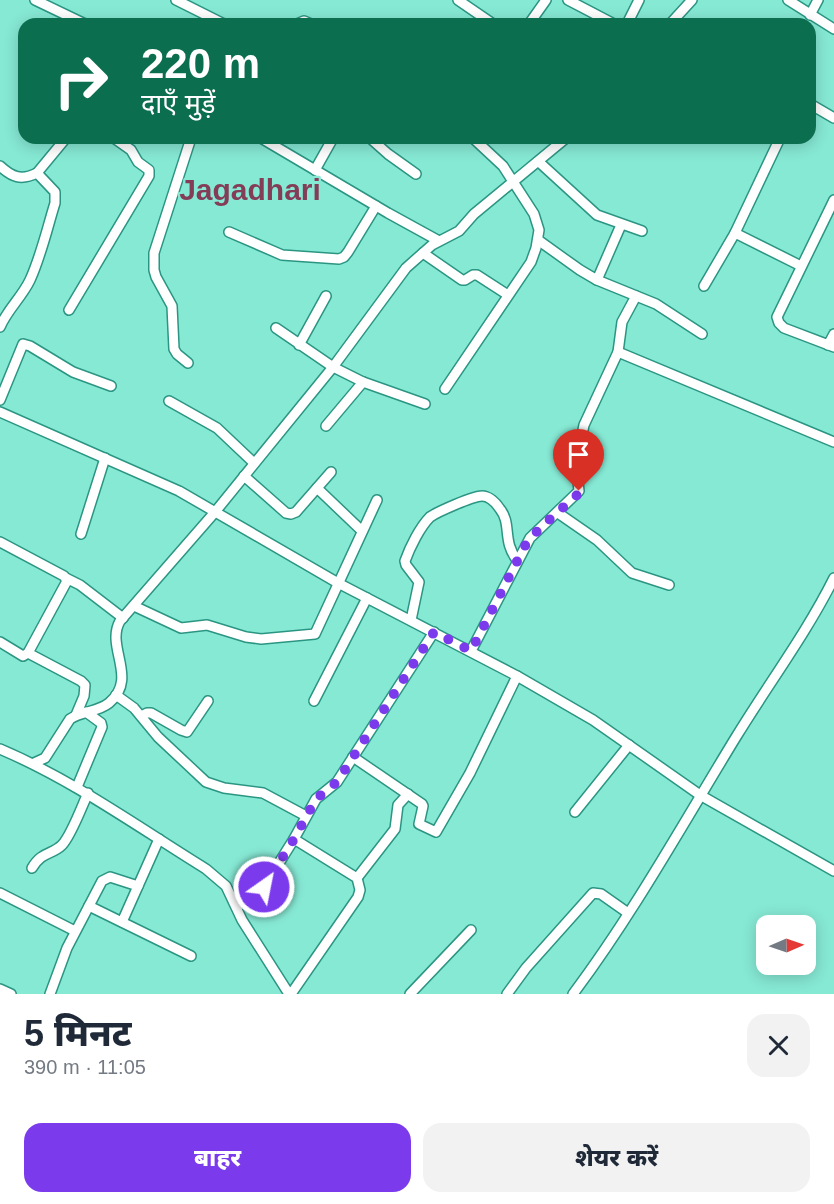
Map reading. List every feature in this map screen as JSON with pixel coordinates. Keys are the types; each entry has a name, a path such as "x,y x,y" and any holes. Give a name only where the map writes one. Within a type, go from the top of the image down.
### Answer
{"street":[{"path":"35,0 73,18"},
{"path":"56,9 64,0"},
{"path":"176,0 212,18"},
{"path":"458,0 484,18"},
{"path":"533,18 546,0"},
{"path":"568,0 580,3 604,18"},
{"path":"630,18 639,0"},
{"path":"676,18 692,0"},
{"path":"788,0 815,18"},
{"path":"810,15 818,0"},
{"path":"816,19 834,30"},
{"path":"816,108 834,118"},
{"path":"0,166 11,176 31,176 37,173 61,144"},
{"path":"69,310 149,176 149,170 138,162 131,150 122,144"},
{"path":"188,363 181,359 174,349 172,306 156,277 153,262 156,243 189,144"},
{"path":"271,144 440,241"},
{"path":"315,170 330,144"},
{"path":"377,144 416,174"},
{"path":"445,389 531,262 538,240 534,214 503,166 479,144"},
{"path":"76,715 101,708 116,695 123,672 116,643 116,628 215,512 333,367 406,268 440,241 459,231 474,214 559,144"},
{"path":"704,286 735,233 777,144"},
{"path":"539,162 597,215 642,231"},
{"path":"0,327 4,317 21,297 30,279 55,203 56,196 53,189 37,173"},
{"path":"834,200 777,317 784,328 831,346 834,334"},
{"path":"229,232 282,255 339,259 348,252 376,206"},
{"path":"597,280 621,225"},
{"path":"735,233 801,266"},
{"path":"538,240 597,280 665,309 702,334"},
{"path":"423,253 462,279 465,280 477,274 508,295"},
{"path":"299,345 326,296"},
{"path":"471,651 530,538 579,491 576,464 584,425 618,352 621,322 636,296"},
{"path":"276,328 333,367 363,382 425,404"},
{"path":"0,400 23,344 73,372 111,386"},
{"path":"618,352 834,442"},
{"path":"0,368 11,373"},
{"path":"326,426 363,382"},
{"path":"169,401 217,428 254,463"},
{"path":"0,412 178,491 338,583 518,675 593,720 700,795 834,871"},
{"path":"81,534 105,458"},
{"path":"244,476 286,513 291,514 331,472"},
{"path":"316,488 362,531"},
{"path":"411,620 419,582 405,561 425,523 434,514 478,496 487,497 500,508 503,514 508,546 517,560"},
{"path":"134,606 181,628 207,625 254,639 315,634 319,631 338,583 377,500"},
{"path":"558,513 597,540 632,573 669,585"},
{"path":"0,542 80,585 123,618"},
{"path":"0,642 23,656 28,653 66,585 66,578"},
{"path":"573,994 628,913 750,714 812,621 834,578"},
{"path":"314,701 367,598"},
{"path":"237,907 247,894 264,887 316,799 337,782 434,632"},
{"path":"28,653 85,685 84,696 76,715 64,726 45,758 34,763"},
{"path":"353,757 422,804 419,824 432,832 438,831 470,773 518,675"},
{"path":"116,695 141,716 158,737 206,782 224,789 263,793 306,816"},
{"path":"141,716 151,713 188,732 208,701"},
{"path":"77,787 102,727 101,723 86,712"},
{"path":"575,812 629,745"},
{"path":"0,749 34,763 88,793 206,868 226,886 242,920 290,994 358,897 360,890 357,878 294,839"},
{"path":"32,868 44,854 64,843 88,793"},
{"path":"357,878 395,829 398,805 408,794"},
{"path":"122,922 159,839"},
{"path":"50,994 67,948 102,880 107,877 138,886"},
{"path":"0,893 75,931"},
{"path":"507,994 526,968 590,895 601,894 628,913"},
{"path":"89,906 191,956"},
{"path":"410,994 471,930"},
{"path":"0,989 11,994"}],"district":[{"name":"Jagadhari","path":"250,190"}],"route":[{"path":"264,887 316,799 337,782 434,632 471,651 530,538 579,491"}]}
